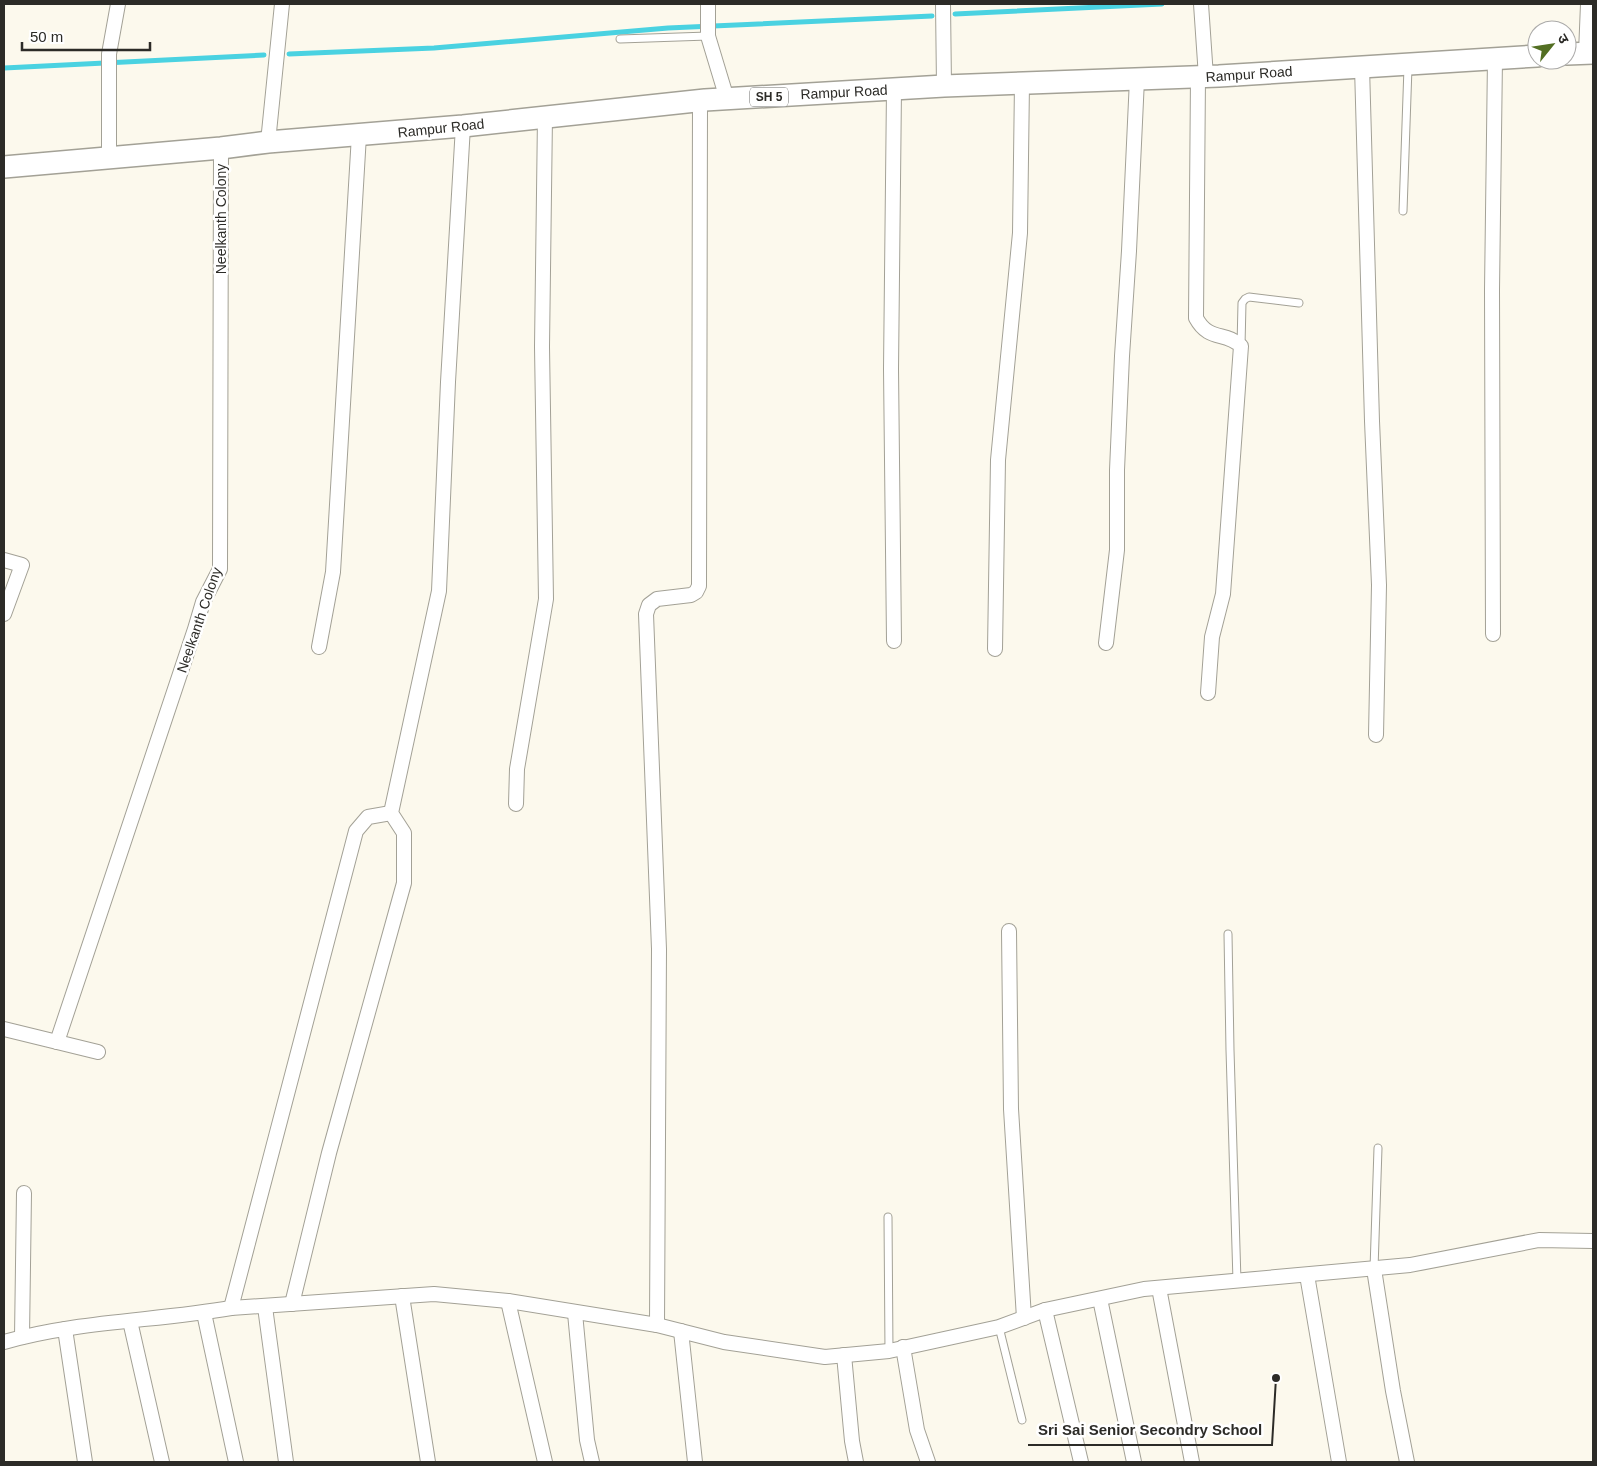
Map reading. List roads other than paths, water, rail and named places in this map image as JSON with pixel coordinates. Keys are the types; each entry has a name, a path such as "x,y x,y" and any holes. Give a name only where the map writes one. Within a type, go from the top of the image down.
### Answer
{"main road":[{"name":"Rampur Road","path":"4,167 222,148 268,142 359,136 727,99 944,86 1202,77 1527,56"}],"street":[{"path":"110,157 108,73 109,54 118,4"},
{"path":"268,142 282,4"},
{"path":"943,4 944,86"},
{"path":"1201,4 1202,77 1196,318 1201,327 1207,332 1236,341 1241,346 1223,594 1212,637 1208,694"},
{"path":"1582,53 1588,4"},
{"path":"708,11 708,34 727,99"},
{"path":"1493,634 1492,290 1495,58"},
{"path":"1362,67 1372,421 1380,586 1376,735"},
{"path":"1106,643 1117,550 1121,375 1137,79"},
{"path":"995,649 998,460 1020,233 1022,84"},
{"path":"894,89 891,369 894,641"},
{"path":"657,1326 659,949 646,614 649,605 657,599 691,595 696,592 699,586 700,101"},
{"path":"516,804 517,769 546,599 542,347 545,116"},
{"path":"292,1304 329,1153 404,883 404,834 391,813 439,591 463,126"},
{"path":"319,647 333,572 359,136"},
{"name":"Neelkanth Colony","path":"57,1042 203,602 220,569 222,148"},
{"path":"4,560 22,565 4,614"},
{"path":"231,1308 356,831 368,817 391,813"},
{"path":"1009,932 1011,1109 1024,1318"},
{"path":"4,1029 98,1052"},
{"path":"22,1336 24,1192"},
{"path":"4,1342 22,1336 231,1308 434,1294 508,1301 657,1326 724,1342 825,1357 889,1350 999,1327 1045,1310 1144,1289 1410,1265 1539,1240 1593,1241"},
{"path":"1374,1269 1393,1391 1407,1462"},
{"path":"1306,1275 1339,1462"},
{"path":"1160,1288 1192,1462"},
{"path":"402,1296 428,1462"},
{"path":"1100,1299 1134,1462"},
{"path":"508,1301 545,1462"},
{"path":"266,1307 286,1462"},
{"path":"1045,1310 1081,1462"},
{"path":"204,1313 236,1462"},
{"path":"575,1313 587,1440 592,1462"},
{"path":"130,1321 162,1462"},
{"path":"65,1330 85,1462"},
{"path":"681,1331 695,1462"},
{"path":"903,1347 917,1430 928,1462"},
{"path":"844,1355 852,1441 856,1462"}],"lane":[{"path":"620,39 708,34"},
{"path":"1403,211 1408,64"},
{"path":"1241,346 1242,303 1245,299 1249,297 1299,303"},
{"path":"1228,934 1238,1281"},
{"path":"1374,1269 1378,1148"},
{"path":"888,1217 889,1350"},
{"path":"999,1327 1022,1420"}],"waterway":[{"path":"955,14 1162,4"},
{"path":"289,54 434,48 668,28 932,16"},
{"path":"4,68 264,55"}],"place":[{"name":"Sri Sai Senior Secondry School","path":"1276,1378"}]}
